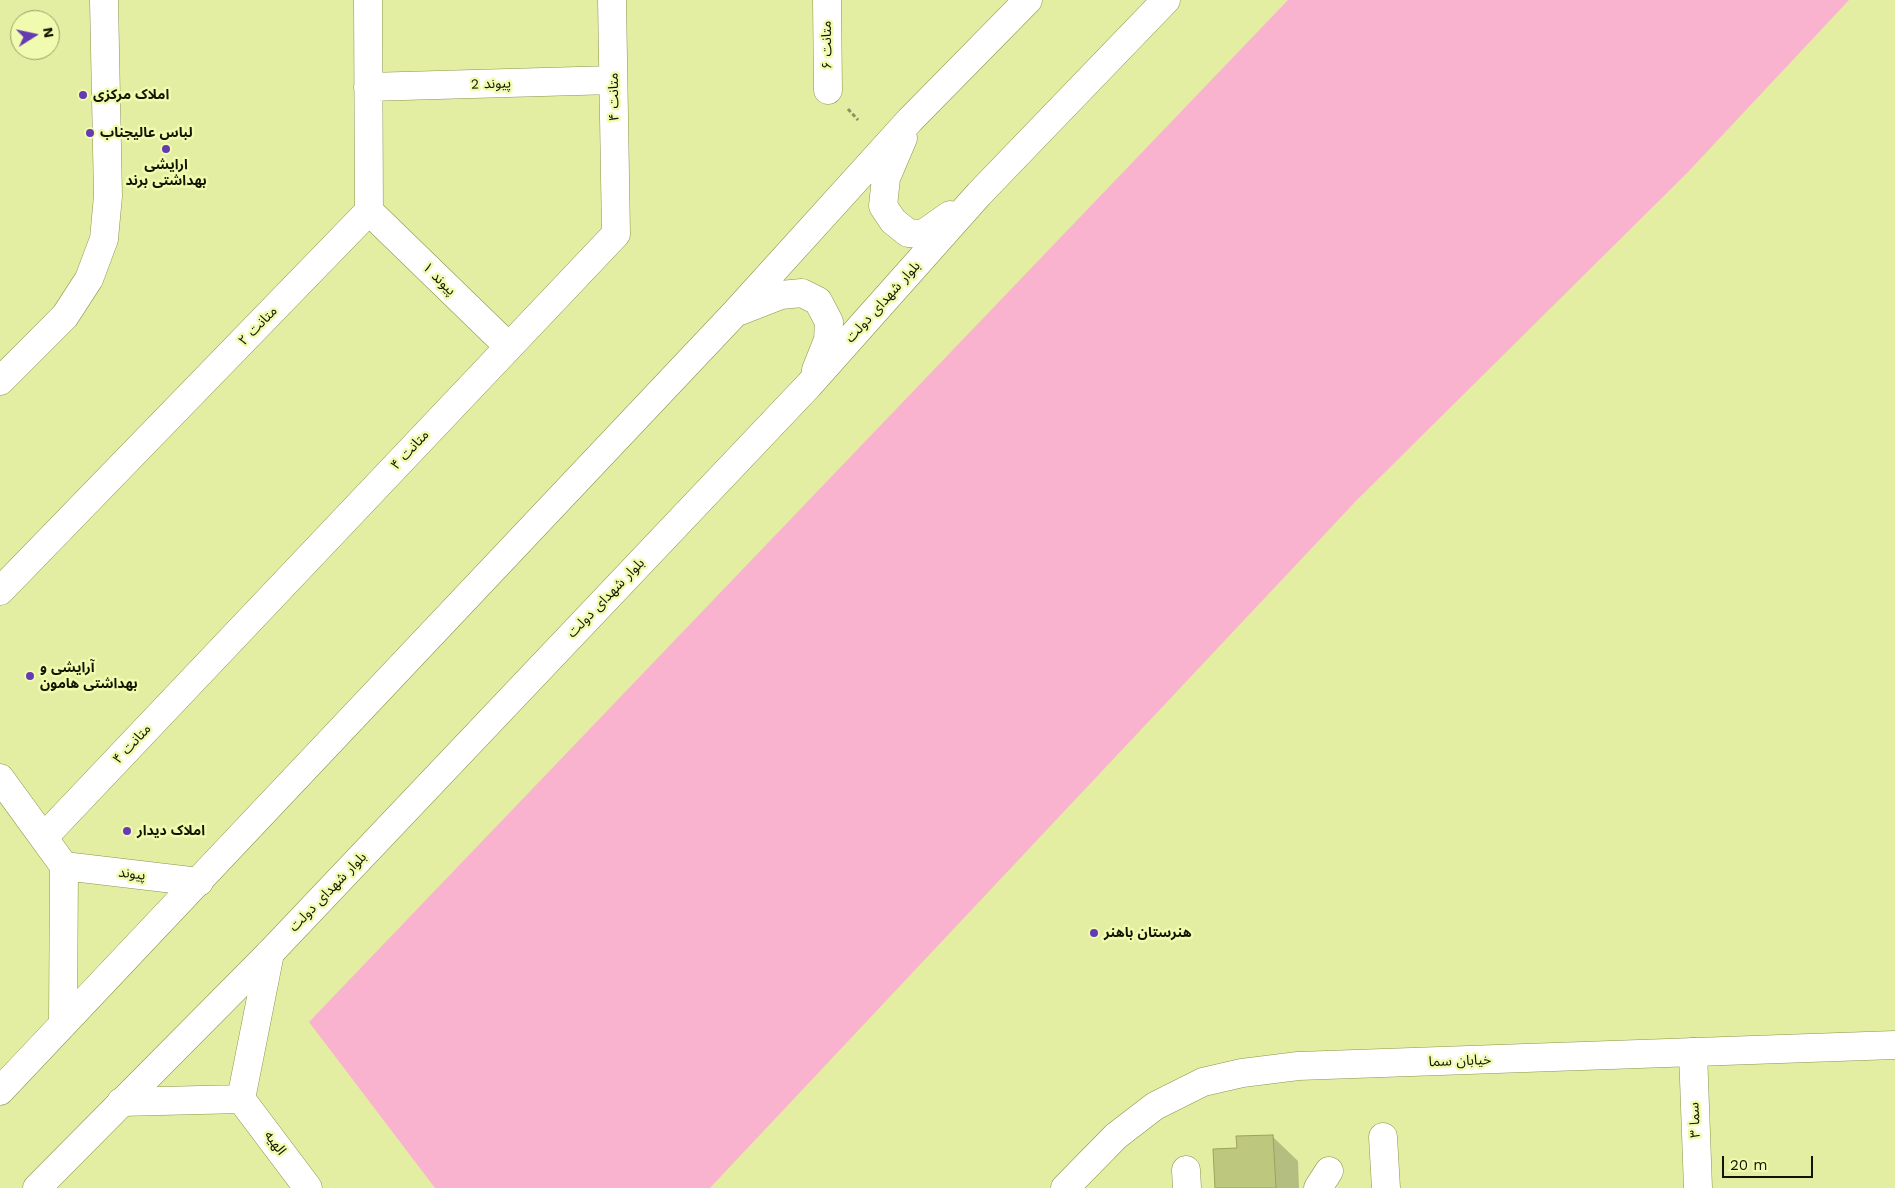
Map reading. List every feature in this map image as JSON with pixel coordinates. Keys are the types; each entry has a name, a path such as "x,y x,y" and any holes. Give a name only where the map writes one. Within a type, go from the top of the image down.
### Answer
{"street":[{"path":"0,381 65,316 89,279 104,238 108,196 104,0"},
{"path":"368,0 369,212"},
{"name":"متانت ۴","path":"44,837 616,234 612,0"},
{"name":"متانت ۶","path":"827,0 828,90"},
{"path":"0,1091 62,1023 199,882 735,313 910,120 1028,0"},
{"name":"بلوار شهدای دولت","path":"38,1188 270,952 809,385 979,194 1166,0"},
{"name":"پیوند 2","path":"368,87 614,80"},
{"path":"910,120 886,178 883,206 893,221 908,233 923,234 979,194"},
{"name":"پیوند ۱","path":"369,212 508,346"},
{"name":"متانت ۲","path":"0,592 369,212"},
{"path":"735,313 781,295 802,293 818,301 829,322 828,340 809,385"},
{"path":"0,778 64,866 62,1023"},
{"name":"پیوند","path":"64,866 199,882"},
{"path":"121,1102 241,1099 270,952"},
{"name":"خیابان سما","path":"1065,1188 1116,1136 1155,1106 1203,1082 1242,1073 1298,1066 1895,1045"},
{"name":"سما ۳","path":"1693,1052 1698,1188"},
{"name":"الهیه","path":"241,1099 308,1188"},
{"path":"1383,1137 1386,1188"}],"shaded area":[{"path":"1288,0 1849,0 1687,173 1356,501 710,1188 435,1188 309,1022"}],"building":[{"path":"1273,1135 1276,1188 1215,1188 1213,1149 1237,1148 1236,1136"}],"place":[{"name":"املاک مرکزی","path":"83,95"},
{"name":"لباس عالیجناب","path":"90,133"},
{"name":"ارایشی بهداشتی برند","path":"166,149"},
{"name":"آرایشی و بهداشتی هامون","path":"30,676"},
{"name":"املاک دیدار","path":"127,831"},
{"name":"هنرستان باهنر","path":"1094,933"}]}
